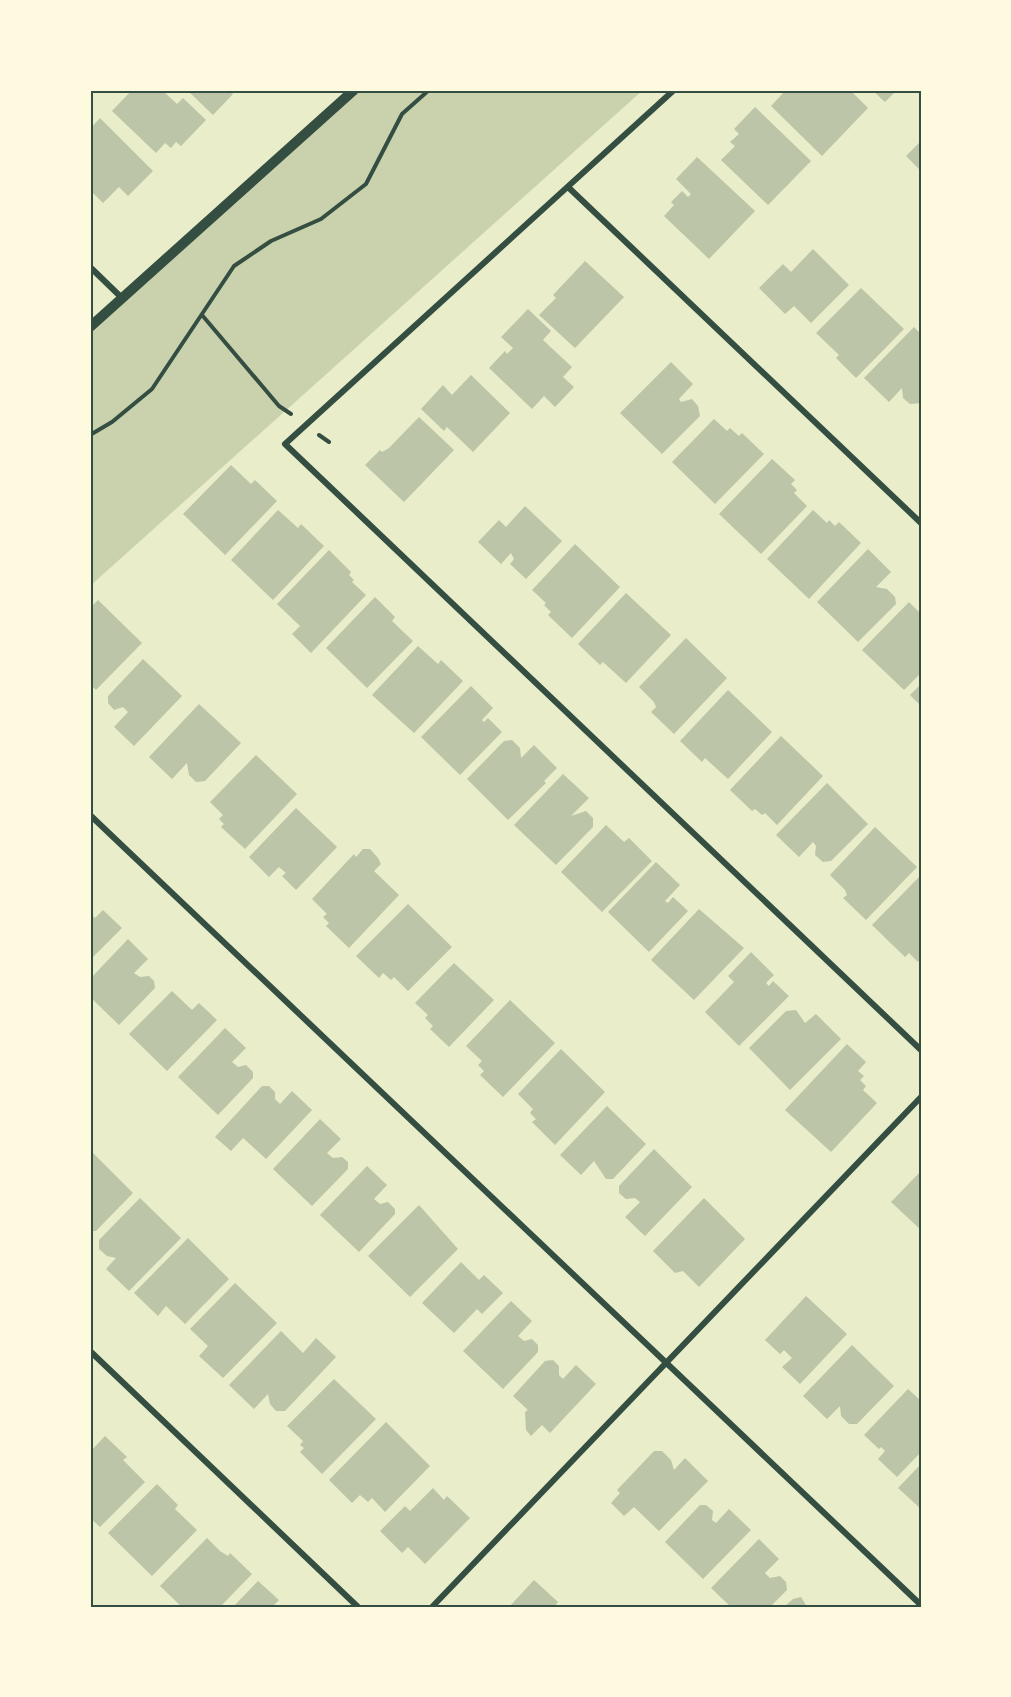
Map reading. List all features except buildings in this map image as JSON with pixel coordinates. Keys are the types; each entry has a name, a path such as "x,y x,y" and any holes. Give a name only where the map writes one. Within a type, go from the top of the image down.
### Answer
{"street":[{"path":"90,327 354,90"},
{"path":"674,90 285,444 921,1050"},
{"path":"568,187 921,523"},
{"path":"90,267 122,298"},
{"path":"90,815 921,1605"},
{"path":"432,1607 921,1096"},
{"path":"90,1351 358,1607"}],"path":[{"path":"90,435 112,422 152,389 234,267 271,241 321,219 366,184 402,114 429,90"},
{"path":"202,315 279,406"}],"green space":[{"path":"354,90 643,90 90,586 90,327"}]}
